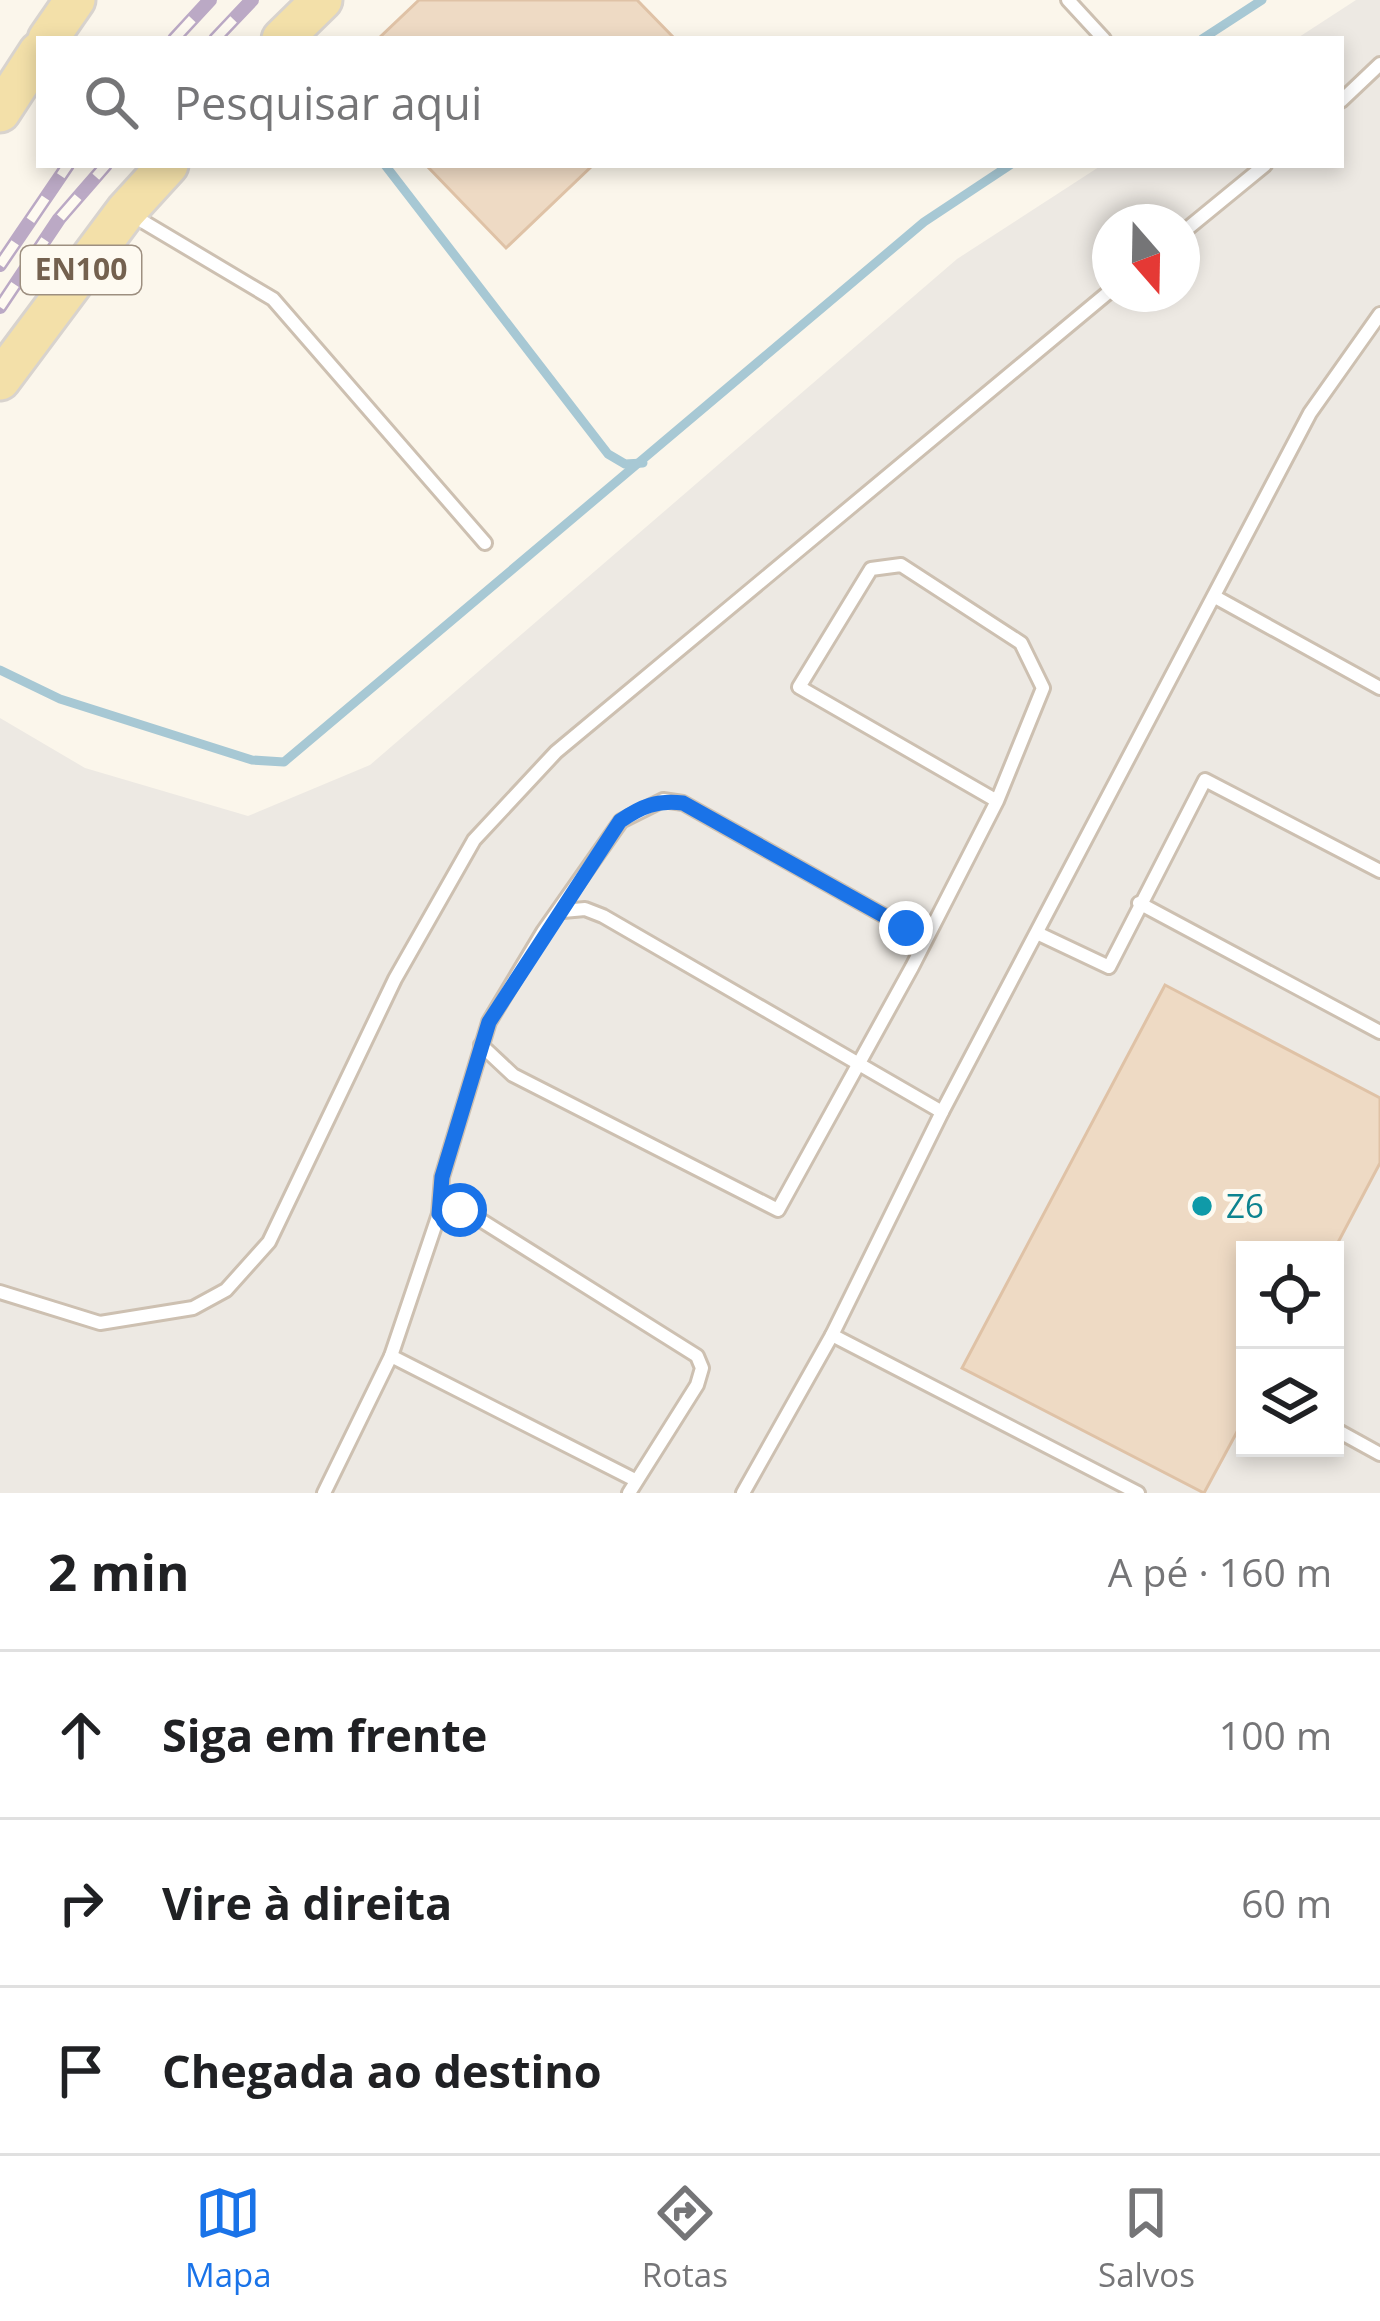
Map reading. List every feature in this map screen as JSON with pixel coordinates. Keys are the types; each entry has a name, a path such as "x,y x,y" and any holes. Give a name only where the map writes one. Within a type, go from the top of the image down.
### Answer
{"main road":[{"path":"50,36 75,0"},
{"path":"285,36 322,0"},
{"path":"0,112 36,57"},
{"name":"EN100","path":"0,380 126,212 165,168"}],"lane":[{"path":"1068,0 1101,36"},
{"path":"1344,98 1380,64"},
{"path":"1200,217 1261,168"},
{"path":"126,212 273,299 485,543"},
{"path":"0,1292 100,1323 193,1308 226,1290 269,1242 395,979 474,840 556,752 1092,306"},
{"path":"743,1493 832,1335 942,1112 1217,598 1310,413 1380,314"},
{"path":"481,1045 513,1075 778,1210 862,1067 997,801 1042,688 1021,643 901,565 871,569 799,687 997,801"},
{"path":"1217,598 1380,688"},
{"path":"1037,933 1109,967 1205,780 1380,871"},
{"path":"324,1493 391,1355 439,1214 442,1177 481,1045 543,932 620,821 663,800 683,803 906,928 923,944"},
{"path":"1138,903 1380,1032"},
{"path":"562,910 603,916 942,1112"},
{"path":"391,1355 632,1487 697,1385 702,1368 697,1356 471,1214 439,1214"},
{"path":"832,1335 1138,1493"},
{"path":"1344,1434 1380,1454"}],"shaded area":[{"path":"1356,0 1380,0 1380,1493 0,1493 0,718 85,768 248,816 370,765 957,259 1097,168 1344,168 1344,36 1301,36"}],"building":[{"path":"419,0 637,0 672,36 381,36"},
{"path":"429,168 590,168 506,248"},
{"name":"Z6","path":"1165,985 1380,1098 1380,1163 1339,1241 1236,1241 1236,1434 1204,1493 962,1368"}],"waterway":[{"path":"1207,36 1262,0"},
{"path":"387,168 608,454 625,464 643,463"},
{"path":"0,670 60,699 252,760 284,762 924,222 1005,168"}],"railway":[{"path":"177,36 210,0"},
{"path":"218,36 252,0"},
{"path":"0,265 66,168"},
{"path":"0,307 59,219 103,168"}],"place":[{"name":"Z6","path":"1202,1206"}],"route":[{"path":"460,1210 439,1214 442,1177 489,1022 543,932 620,821 641,807 663,800 683,803 906,928"}]}
